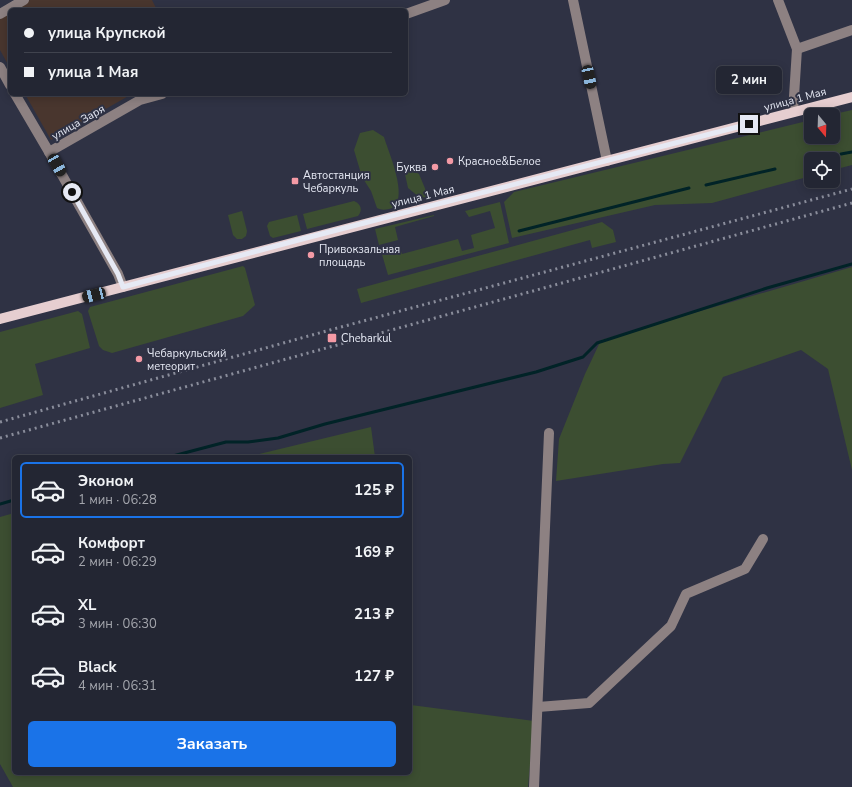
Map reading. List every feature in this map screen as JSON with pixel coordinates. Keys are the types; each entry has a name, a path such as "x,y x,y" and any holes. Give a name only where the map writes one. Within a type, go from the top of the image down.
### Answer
{"main road":[{"name":"улица 1 Мая","path":"0,319 306,238 852,97"}],"street":[{"path":"10,8 24,0"},
{"path":"408,13 445,0"},
{"path":"573,0 608,161"},
{"path":"778,0 797,49 793,112"},
{"path":"797,49 852,30"},
{"path":"0,67 8,81"},
{"path":"16,96 118,274 123,287"},
{"name":"улица Заря","path":"49,152 140,100 155,96"},
{"path":"534,787 549,433"},
{"path":"538,707 589,703 672,626 686,594 745,569 764,540"}],"shaded area":[{"path":"30,0 152,0 156,8 16,8"},
{"path":"8,12 8,64 0,50 0,17"},
{"path":"26,96 128,96 51,140"}],"green space":[{"path":"852,110 852,165 840,168 840,152 804,152 804,178 712,203 655,205 512,238 504,202 514,192 804,122 804,144 840,144 840,113"},
{"path":"373,130 384,137 397,176 399,188 396,205 389,209 383,210 377,208 371,191 362,177 354,150 360,133"},
{"path":"403,165 419,174 429,198 419,197 408,188"},
{"path":"354,201 360,207 358,216 307,229 303,214"},
{"path":"500,202 509,243 388,275 381,251 399,246 402,254 458,239 462,251 474,248 471,235 495,228 490,211 469,217 465,211"},
{"path":"242,211 247,231 246,236 242,239 237,239 233,235 228,215"},
{"path":"297,215 301,231 273,238 270,236 267,226 269,222"},
{"path":"434,215 395,227 398,240 379,245 375,229"},
{"path":"602,222 613,230 616,242 592,248 590,240 361,303 357,289"},
{"path":"243,266 245,268 255,305 243,316 112,353 103,350 99,346 88,311 90,307"},
{"path":"852,267 852,470 828,369 801,350 723,377 680,463 663,464 556,481 559,439 585,374 601,340"},
{"path":"78,311 82,314 90,348 35,364 43,395 0,408 0,332"},
{"path":"371,427 375,455 255,455"},
{"path":"12,514 12,775 412,775 412,705 534,721 528,787 13,787 0,764 0,517"}],"waterway":[{"path":"841,154 852,152"},
{"path":"706,185 775,169"},
{"path":"519,231 689,188"},
{"path":"177,455 226,442 248,442 278,438 325,424 536,372 583,357 597,343 767,288 852,264"},
{"path":"0,504 12,501"}],"railway":[{"path":"0,422 330,330 852,189"},
{"path":"0,438 852,203"}],"place":[{"name":"Красное&Белое","path":"450,161"},
{"name":"Буква","path":"435,167"},
{"name":"Автостанция Чебаркуль","path":"295,181"},
{"name":"Привокзальная площадь","path":"311,255"},
{"name":"Chebarkul","path":"332,338"},
{"name":"Чебаркульский метеорит","path":"139,359"}],"route":[{"path":"72,192 118,274 123,287 306,238 749,124"}]}
